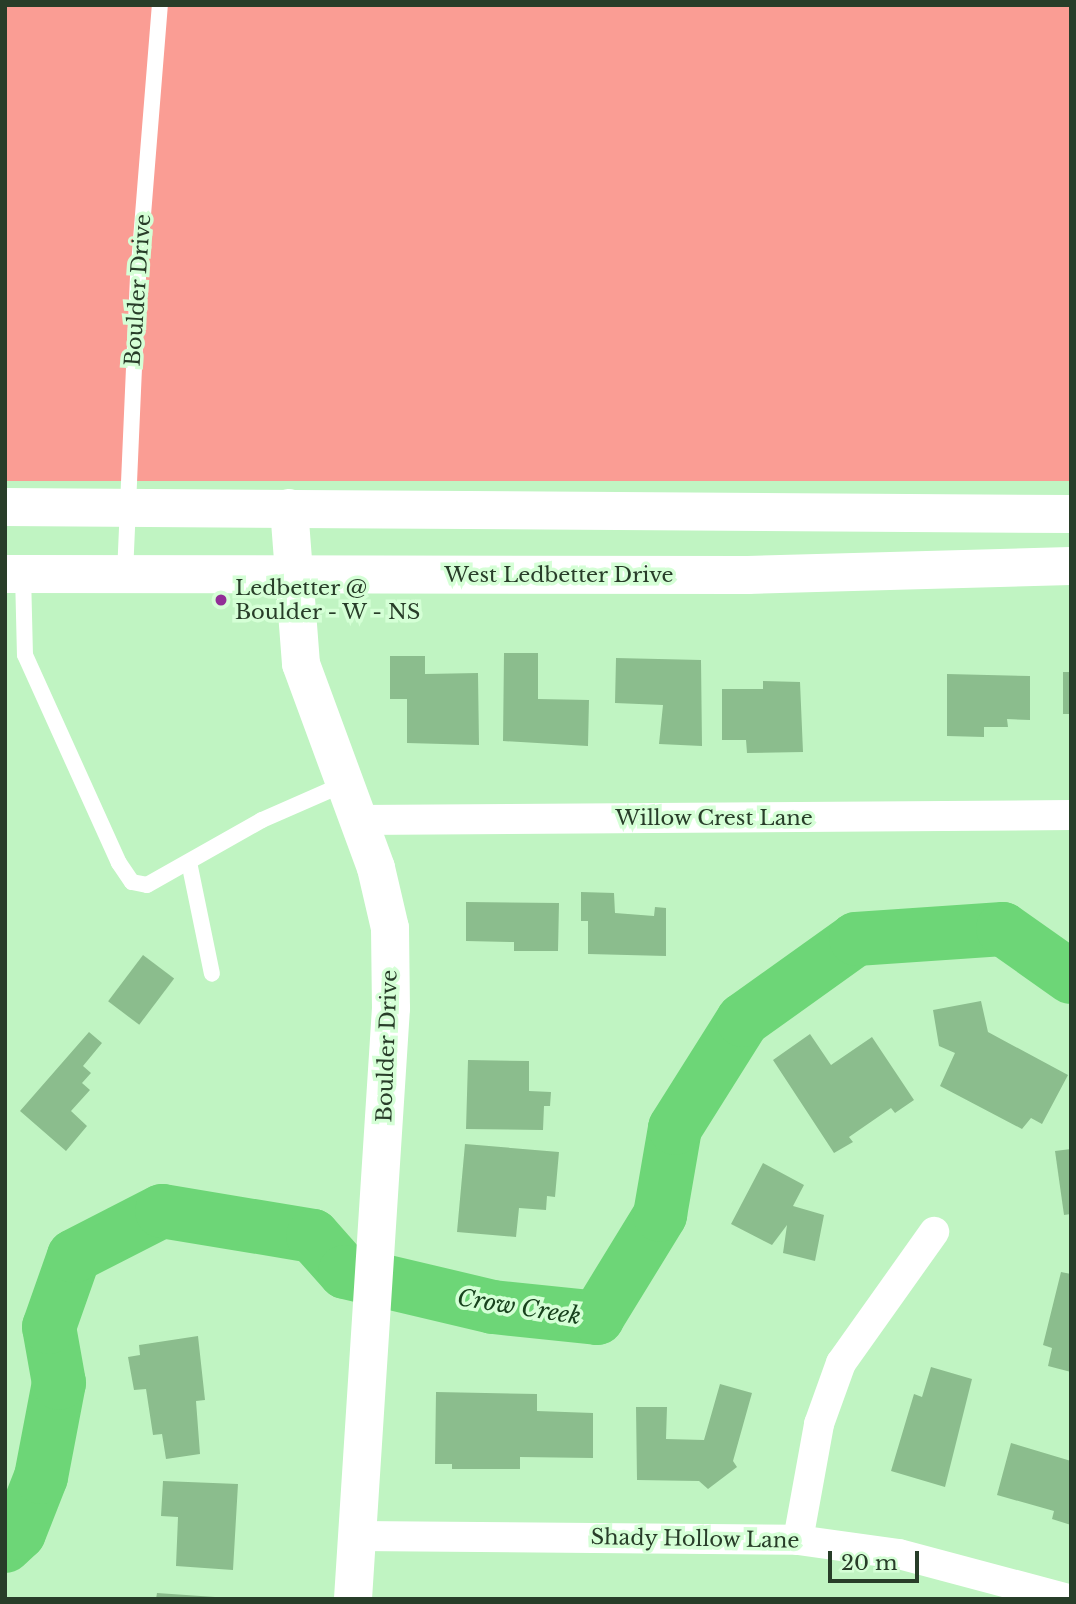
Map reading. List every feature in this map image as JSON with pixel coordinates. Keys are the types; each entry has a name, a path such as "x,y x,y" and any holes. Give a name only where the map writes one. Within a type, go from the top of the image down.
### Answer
{"main road":[{"path":"5,507 1071,514"},
{"name":"Boulder Drive","path":"289,508 292,575 301,664 376,868 390,928 391,1008 353,1599"},
{"name":"West Ledbetter Drive","path":"14,575 748,575 1071,566"}],"street":[{"name":"Willow Crest Lane","path":"358,820 1071,815"},
{"path":"798,1540 819,1424 841,1363 934,1232"},
{"name":"Shady Hollow Lane","path":"357,1536 798,1540 900,1554 1068,1599"}],"lane":[{"name":"Boulder Drive","path":"125,575 125,506 160,5"},
{"path":"14,575 25,654 119,863 132,882 147,885 262,820 344,784"},
{"path":"189,862 212,974"}],"shaded area":[{"path":"5,5 1071,5 1071,481 5,481"}],"building":[{"path":"504,653 538,653 538,699 589,700 588,746 503,741"},
{"path":"390,656 425,656 425,674 478,673 479,745 407,743 407,699 390,699"},
{"path":"616,658 701,660 702,746 659,744 663,705 615,703"},
{"path":"1063,672 1071,672 1071,714 1063,714"},
{"path":"947,674 1030,676 1030,720 1007,719 1008,727 984,727 984,737 947,736"},
{"path":"763,681 800,682 803,752 747,753 746,740 722,740 722,689 763,689"},
{"path":"581,892 614,893 615,913 654,916 655,907 666,908 666,956 588,954 588,921 581,921"},
{"path":"466,902 559,903 558,951 514,951 514,942 466,941"},
{"path":"143,955 174,978 139,1025 108,1001"},
{"path":"981,1001 988,1032 1068,1075 1042,1124 1031,1118 1022,1129 940,1086 955,1053 939,1046 933,1010"},
{"path":"89,1032 102,1043 83,1066 91,1073 82,1083 90,1090 71,1111 87,1126 66,1151 20,1111"},
{"path":"810,1034 831,1065 872,1037 914,1100 895,1113 891,1108 849,1137 853,1142 834,1153 773,1060"},
{"path":"468,1060 529,1061 529,1091 551,1092 550,1106 544,1106 543,1130 466,1129"},
{"path":"465,1144 559,1152 555,1197 547,1196 546,1210 519,1208 516,1237 457,1232"},
{"path":"1071,1149 1071,1214 1064,1215 1055,1151"},
{"path":"763,1163 804,1185 793,1206 824,1215 815,1261 783,1253 787,1225 772,1245 731,1224"},
{"path":"1061,1272 1071,1274 1071,1372 1048,1366 1052,1348 1043,1345"},
{"path":"198,1336 205,1400 196,1401 200,1454 166,1459 162,1434 153,1435 146,1389 134,1390 128,1357 140,1355 139,1345"},
{"path":"931,1367 972,1379 945,1487 891,1471 914,1394 922,1397"},
{"path":"720,1384 752,1393 733,1461 737,1467 708,1489 699,1481 637,1480 636,1407 667,1407 666,1439 704,1440"},
{"path":"436,1392 537,1394 537,1411 593,1413 593,1458 520,1457 520,1469 452,1469 452,1464 435,1464"},
{"path":"1011,1443 1071,1461 1071,1525 1052,1519 1054,1511 997,1495"},
{"path":"163,1481 238,1484 233,1570 176,1566 178,1517 161,1516"},
{"path":"157,1593 215,1597 215,1599 156,1599"}],"waterway":[{"name":"Crow Creek","path":"5,1546 19,1533 41,1477 59,1383 49,1327 74,1256 162,1211 313,1236 345,1272 493,1307 597,1318 660,1215 675,1128 743,1020 856,939 1003,929 1071,977"}],"place":[{"name":"Ledbetter @ Boulder - W - NS","path":"221,600"}]}
